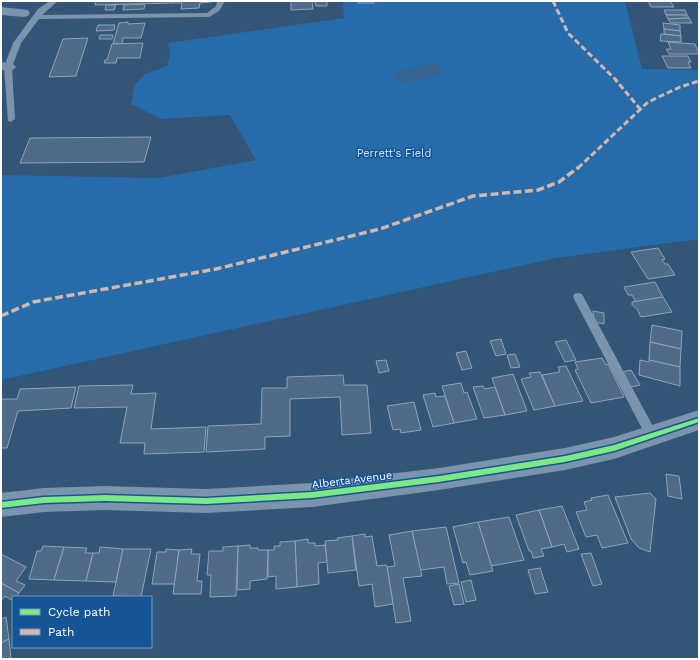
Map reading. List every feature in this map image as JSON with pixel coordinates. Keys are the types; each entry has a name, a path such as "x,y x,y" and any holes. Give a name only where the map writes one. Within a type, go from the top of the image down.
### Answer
{"street":[{"path":"1,11 29,15"},
{"name":"Alberta Avenue","path":"1,505 44,500 104,498 206,500 312,495 439,479 565,458 614,448 699,420"}],"lane":[{"path":"12,119 4,67 17,43 29,15 41,11 54,1"},
{"path":"29,15 209,14 221,5 221,1"},
{"path":"578,297 652,436"}],"green space":[{"name":"Perrett's Field","path":"343,1 625,1 642,69 699,70 699,239 556,258 1,380 1,175 159,178 256,160 230,115 161,119 131,104 135,85 145,74 167,66 170,54 168,43 344,18"}],"shaded area":[{"path":"437,63 443,75 400,84 393,72"}],"building":[{"path":"96,1 172,1 172,3 95,5"},
{"path":"172,1 211,2 200,3 199,8 181,9 182,3 172,3"},
{"path":"291,1 312,1 313,9 291,10"},
{"path":"315,1 327,1 327,6 316,6"},
{"path":"358,1 374,1 374,3 358,3"},
{"path":"648,1 670,1 674,7 651,7"},
{"path":"145,4 144,9 123,10 124,5"},
{"path":"106,5 116,5 114,10 105,10"},
{"path":"664,10 685,10 687,15 666,15"},
{"path":"666,15 687,15 689,18 668,19"},
{"path":"689,18 692,23 671,23 668,19"},
{"path":"128,22 128,24 145,23 141,38 123,38 122,44 113,44 119,23"},
{"path":"663,23 680,25 680,31 664,29"},
{"path":"98,25 115,25 114,30 96,31"},
{"path":"664,29 680,31 681,36 664,34"},
{"path":"661,34 681,36 681,42 660,41"},
{"path":"100,35 113,35 112,39 99,39"},
{"path":"88,38 76,76 49,77 63,39"},
{"path":"668,42 695,44 699,54 669,54 666,49 671,49"},
{"path":"143,43 140,58 117,58 116,63 104,63 105,60 107,60 112,44"},
{"path":"662,56 688,56 691,62 688,62 691,68 668,68"},
{"path":"151,137 144,162 20,163 30,138"},
{"path":"658,248 665,259 662,260 665,264 668,264 675,275 648,279 631,252"},
{"path":"655,282 663,297 636,302 632,295 628,295 624,287"},
{"path":"663,297 672,312 641,317 637,309 632,305 632,302"},
{"path":"593,311 604,313 604,324 594,322"},
{"path":"652,325 682,331 681,349 650,342"},
{"path":"501,339 506,354 496,356 490,341"},
{"path":"566,340 576,360 565,362 555,342"},
{"path":"650,342 681,349 680,367 649,360"},
{"path":"466,351 472,368 462,370 456,353"},
{"path":"515,354 520,367 511,368 507,355"},
{"path":"602,358 606,365 608,364 624,397 591,403 575,370 578,369 575,362"},
{"path":"386,360 389,371 379,373 376,361"},
{"path":"640,360 649,362 649,360 680,367 680,386 639,375"},
{"path":"566,366 583,401 555,406 542,375 560,372 558,367"},
{"path":"631,370 640,385 631,387 622,372"},
{"path":"540,372 555,406 534,410 521,379 531,377 529,373"},
{"path":"513,374 527,411 505,415 492,378"},
{"path":"343,375 344,385 367,385 371,433 342,435 340,397 290,399 290,436 265,437 265,449 206,452 208,426 261,424 262,388 287,388 287,377"},
{"path":"461,383 464,393 467,392 477,419 454,423 442,386"},
{"path":"133,385 131,394 156,393 151,429 206,427 204,452 144,454 145,443 120,443 127,407 74,408 79,386"},
{"path":"483,386 485,389 495,387 505,415 484,418 473,387"},
{"path":"76,387 71,408 18,411 7,448 1,448 1,399 17,399 20,389"},
{"path":"435,393 436,397 445,396 454,423 433,427 423,395"},
{"path":"414,402 421,430 401,433 400,429 393,430 387,406"},
{"path":"666,474 679,476 682,499 668,496"},
{"path":"650,493 656,499 650,552 639,548 631,539 615,497"},
{"path":"608,495 628,543 602,548 597,535 586,537 576,512 587,510 584,502 592,500 591,498"},
{"path":"562,506 579,549 567,552 564,544 552,547 539,510"},
{"path":"539,510 552,547 541,549 544,556 533,558 516,515"},
{"path":"509,517 524,560 491,566 478,522"},
{"path":"478,522 493,571 470,575 466,562 463,563 453,527"},
{"path":"446,527 459,583 447,584 444,567 420,570 412,531"},
{"path":"412,531 422,576 403,578 411,621 396,623 387,567 395,566 389,535"},
{"path":"365,534 365,537 372,536 377,566 386,565 387,567 393,604 375,607 372,584 359,586 352,536"},
{"path":"352,536 356,570 328,573 325,541 338,540 337,538"},
{"path":"308,539 308,543 315,543 315,546 325,545 327,562 318,563 319,584 297,587 295,541"},
{"path":"295,541 297,587 276,589 276,576 268,577 268,550 274,550 274,546 280,546 280,542"},
{"path":"250,545 250,548 268,550 267,579 250,581 250,589 237,590 238,546"},
{"path":"43,546 64,547 54,580 29,579 37,551 41,551"},
{"path":"238,546 236,596 210,597 211,575 207,575 209,551 223,551 223,547"},
{"path":"64,547 87,548 85,553 93,553 86,581 54,580"},
{"path":"100,547 123,549 116,582 86,581 93,553 99,553"},
{"path":"123,549 151,549 141,596 113,596"},
{"path":"166,549 179,550 175,584 152,584 157,552 166,552"},
{"path":"192,549 191,554 200,554 197,581 202,581 201,594 173,594 179,550"},
{"path":"591,553 602,584 593,586 581,554"},
{"path":"1,554 26,567 16,581 25,585 19,593 1,583"},
{"path":"540,568 548,592 535,594 528,570"},
{"path":"471,580 476,600 466,602 461,582"},
{"path":"1,583 19,593 17,596 12,596 12,600 5,596 1,601"},
{"path":"459,584 464,604 454,605 449,586"},
{"path":"6,617 9,639 1,643 1,619"},
{"path":"9,639 11,659 1,659 1,643"}],"marked path":[{"path":"553,1 568,33 615,79 641,110"},
{"path":"1,316 33,302 216,269 380,229 473,196 538,190 559,182 585,163 648,102 680,87 699,81"}],"cycle path":[{"path":"1,505 44,500 105,498 206,501 312,495 439,479 565,459 614,448 699,420"}]}
